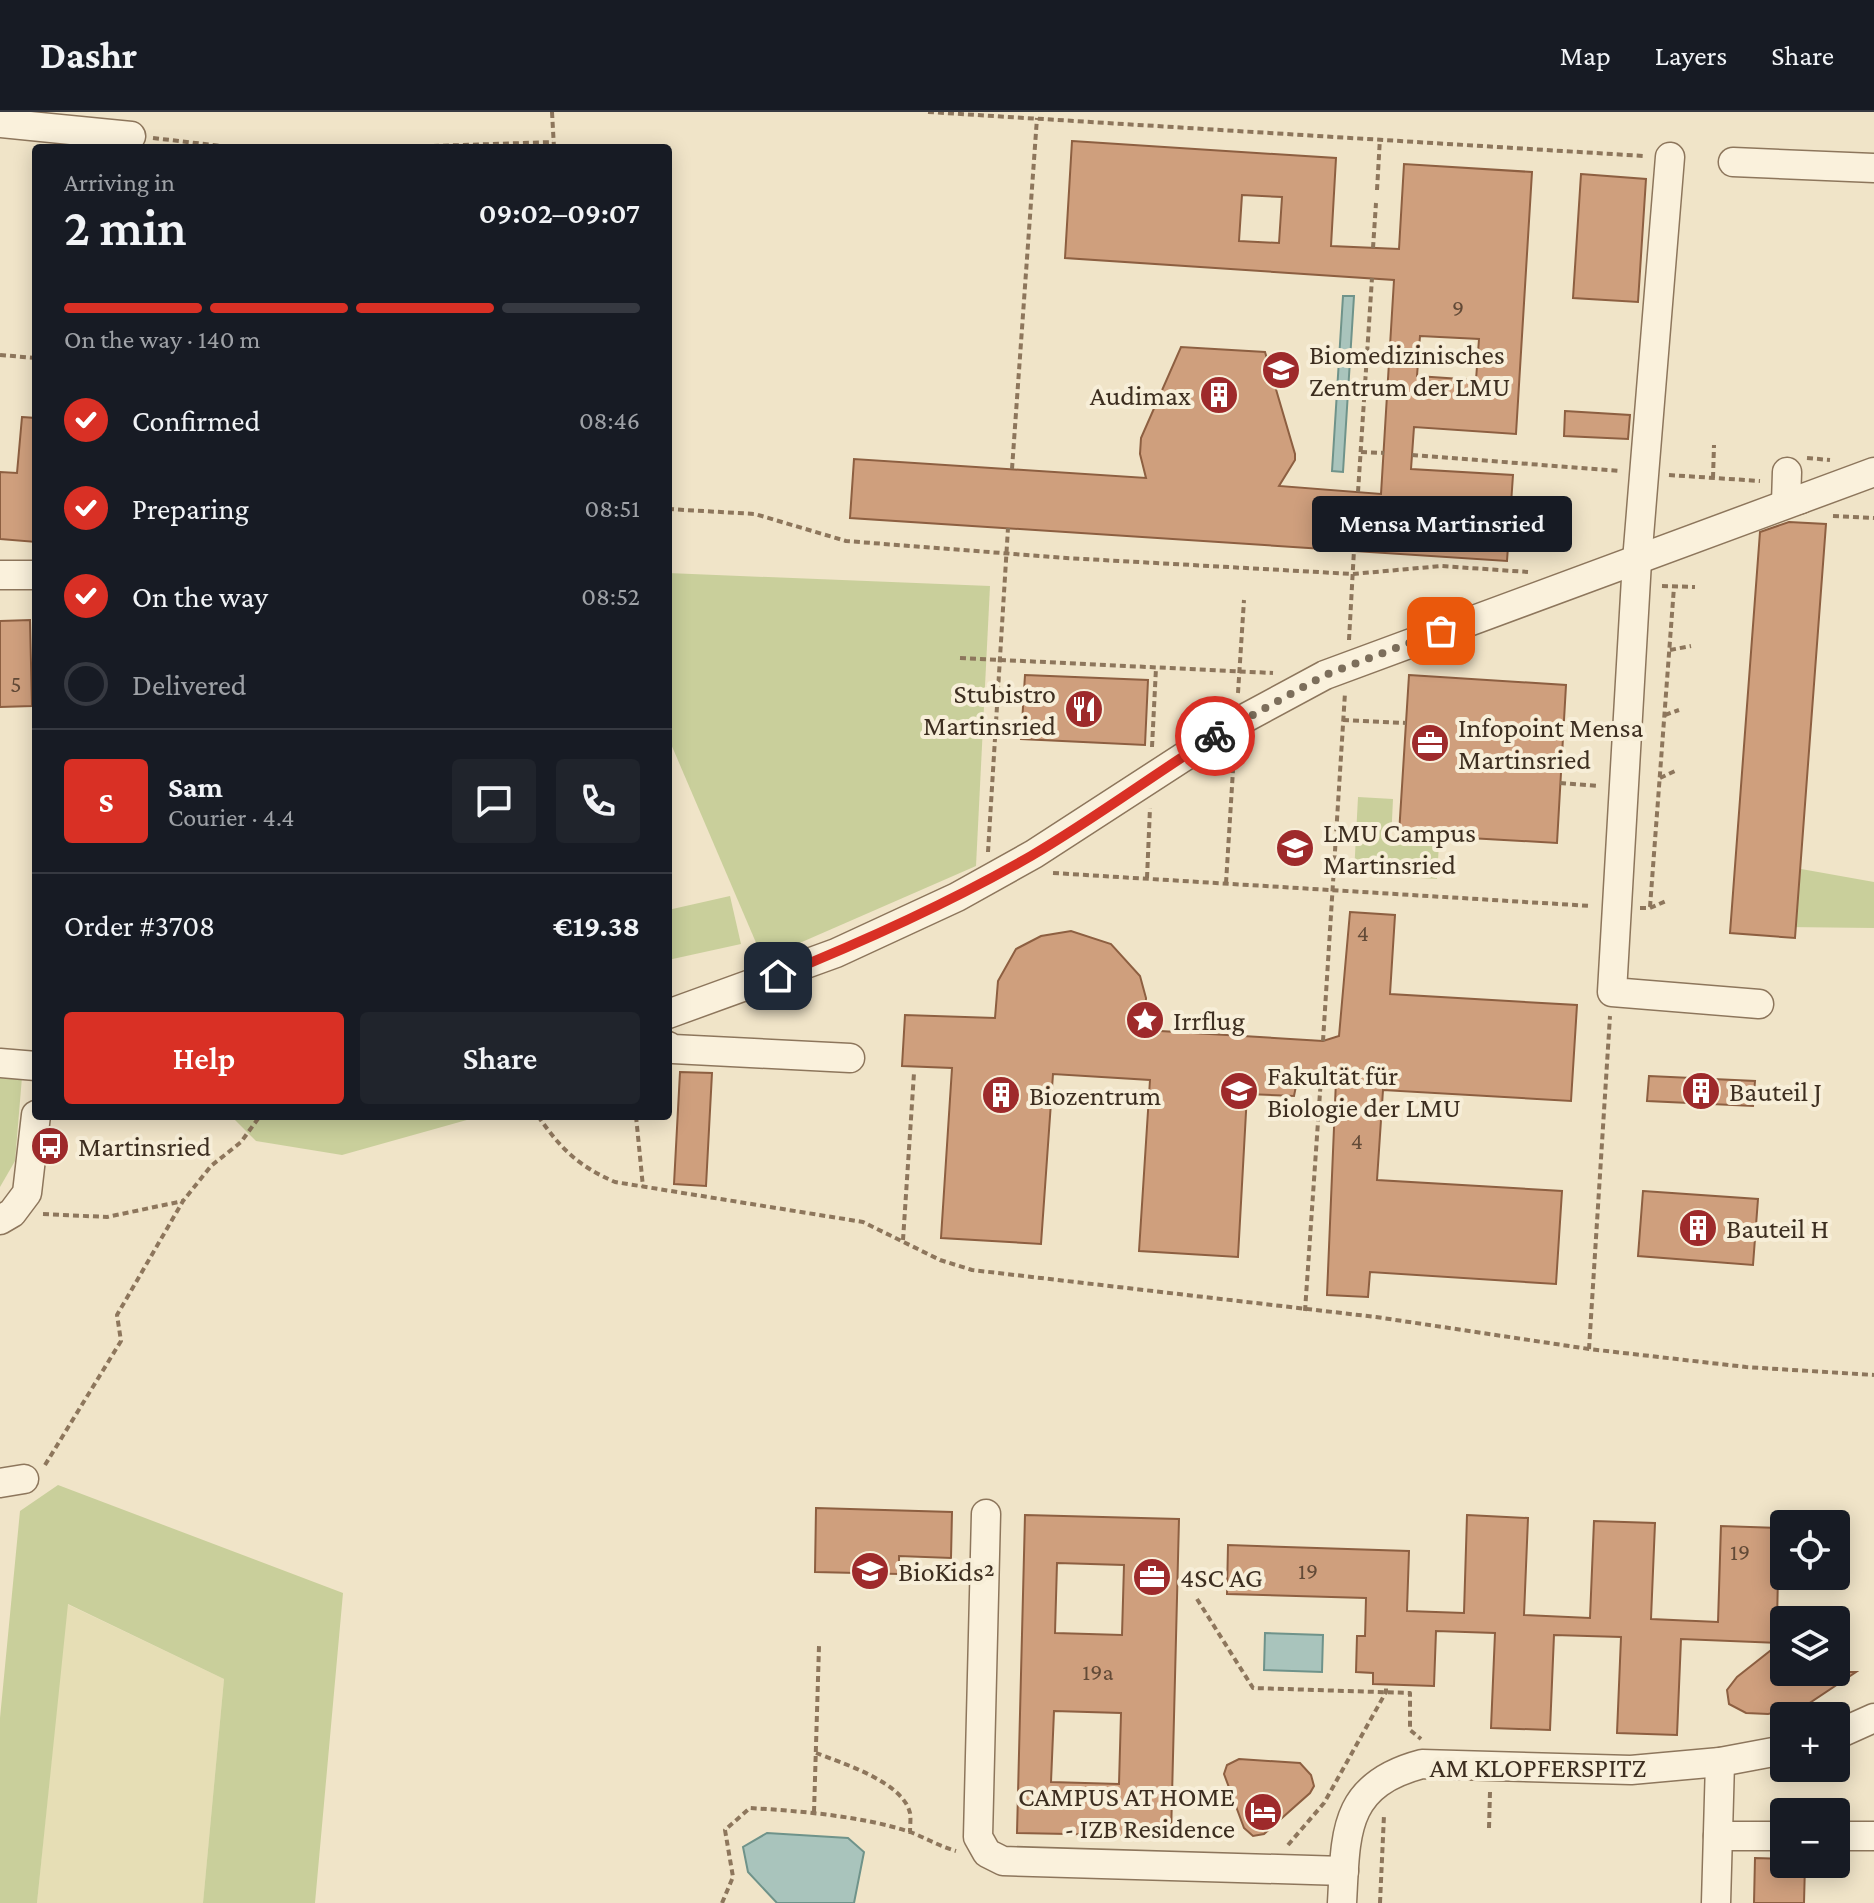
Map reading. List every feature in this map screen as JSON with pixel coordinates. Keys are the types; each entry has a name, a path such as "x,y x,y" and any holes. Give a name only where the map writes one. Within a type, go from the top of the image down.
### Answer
{"street":[{"path":"0,123 132,132"},
{"path":"1670,157 1636,573 1612,992 1759,1004"},
{"path":"1733,162 1874,168"},
{"path":"672,1013 778,976 893,928 1034,854 1236,723 1347,666 1636,573 1787,486 1874,473"},
{"path":"0,575 32,575"},
{"path":"672,1048 850,1058"},
{"path":"0,1063 32,1066"},
{"path":"6,1216 27,1193 35,1120"},
{"path":"986,1514 978,1837 987,1853 1003,1861 1344,1871"},
{"path":"1850,1729 1874,1718"},
{"name":"AM KLOPFERSPITZ","path":"1342,1903 1345,1837 1352,1816 1365,1795 1381,1780 1400,1770 1422,1764 1631,1770 1720,1762 1770,1753"},
{"path":"1716,1903 1720,1762"},
{"path":"1718,1836 1770,1836"},
{"path":"1850,1836 1874,1836"}],"path":[{"path":"552,112 553,144"},
{"path":"928,112 1670,157"},
{"path":"1012,469 1037,118"},
{"path":"132,132 212,144"},
{"path":"1377,190 1380,138"},
{"path":"1373,248 1376,203"},
{"path":"1358,492 1372,278"},
{"path":"0,355 32,358"},
{"path":"1713,478 1714,445"},
{"path":"1361,452 1384,453"},
{"path":"1412,455 1787,486"},
{"path":"672,509 755,514 846,541 1007,554 1353,574 1441,566 1534,572"},
{"path":"988,845 1008,528"},
{"path":"1323,1041 1354,550"},
{"path":"1636,573 1674,587 1695,587"},
{"path":"1650,908 1674,587"},
{"path":"1670,650 1691,646"},
{"path":"960,658 1282,673"},
{"path":"1665,715 1679,710"},
{"path":"1343,720 1406,723"},
{"path":"1660,778 1675,771"},
{"path":"1034,854 1041,872 1616,907 1650,908 1666,901"},
{"path":"1589,1349 1612,992"},
{"path":"903,1240 914,1073"},
{"path":"1305,1311 1321,1078"},
{"path":"12,1481 38,1475 60,1444 121,1341 117,1315 183,1201 211,1166 241,1142 257,1120"},
{"path":"541,1120 555,1142 585,1169 615,1182 851,1220 903,1240 940,1260 972,1270 1376,1317 1589,1349 1746,1367 1874,1375"},
{"path":"636,1120 643,1187"},
{"path":"6,1216 107,1217 183,1201"},
{"path":"1197,1599 1253,1688 1410,1693 1410,1730 1433,1748"},
{"path":"814,1812 819,1646"},
{"path":"1264,1870 1324,1803 1386,1692 1386,1685"},
{"path":"816,1753 860,1769 895,1791 910,1811 910,1833"},
{"path":"1486,1784 1490,1792 1489,1828"},
{"path":"722,1903 733,1877 725,1830 750,1808 814,1812 910,1833 934,1845 968,1854 987,1853"},
{"path":"1380,1903 1384,1811"}],"shaded area":[{"path":"67,1604 224,1679 203,1903 37,1903"}],"green space":[{"path":"672,573 990,586 976,866 763,959 672,746"},
{"path":"1358,797 1393,799 1391,841 1439,843 1437,879 1354,874"},
{"path":"1790,867 1874,882 1874,928 1786,927"},
{"path":"730,896 741,944 672,959 672,909"},
{"path":"0,1075 22,1077 15,1161 0,1187"},
{"path":"235,1120 467,1120 342,1155 256,1141"},
{"path":"58,1485 343,1593 315,1903 203,1903 224,1679 68,1604 37,1903 0,1903 0,1718 20,1511"}],"water":[{"path":"1343,296 1354,296 1343,472 1332,471"},
{"path":"1265,1633 1323,1635 1322,1672 1264,1670"},
{"path":"767,1833 848,1838 864,1852 854,1903 777,1903 748,1872 743,1847"}],"building":[{"path":"1072,141 1336,158 1331,246 1399,249 1404,164 1532,172 1516,434 1414,427 1411,469 1513,475 1507,561 850,518 854,459 1146,478 1140,454 1141,438 1181,347 1265,352 1295,454 1295,460 1279,486 1381,494 1394,280 1065,258","holes":["1242,195 1282,197 1279,243 1239,241","1420,336 1479,339 1476,380 1417,376"]},
{"path":"1581,174 1646,179 1638,302 1573,298"},
{"path":"1565,411 1630,415 1628,439 1564,436"},
{"path":"22,417 32,418 32,542 0,539 0,472 17,473"},
{"path":"1789,522 1826,524 1795,938 1730,933 1760,532"},
{"path":"30,620 32,706 0,707 0,621"},
{"name":"Stubistro Martinsried","path":"1025,675 1148,680 1145,745 1021,739"},
{"path":"1409,675 1566,685 1557,843 1399,834"},
{"path":"1350,912 1395,915 1390,994 1577,1005 1571,1101 1383,1090 1377,1180 1562,1191 1556,1284 1370,1272 1368,1297 1327,1295 1336,1080 1298,1076 1294,1096 1247,1094 1238,1257 1139,1251 1150,1080 1053,1074 1041,1244 941,1238 952,1068 902,1066 905,1015 995,1018 998,981 1016,949 1041,936 1071,931 1111,944 1140,976 1146,998 1144,1030 1323,1041 1339,1036"},
{"path":"680,1072 712,1073 706,1186 674,1184"},
{"name":"Bauteil J","path":"1649,1076 1755,1081 1753,1106 1647,1101"},
{"name":"Bauteil H","path":"1643,1191 1758,1199 1753,1265 1638,1256"},
{"path":"816,1508 952,1512 951,1558 899,1556 899,1574 815,1572"},
{"path":"1025,1515 1179,1519 1171,1836 1017,1833","holes":["1057,1563 1124,1565 1122,1635 1055,1633","1054,1711 1121,1713 1119,1784 1051,1782"]},
{"path":"1467,1515 1528,1518 1524,1615 1590,1618 1594,1521 1655,1523 1651,1619 1718,1622 1721,1526 1770,1528 1770,1590 1778,1590 1777,1606 1770,1606 1770,1643 1681,1639 1677,1735 1617,1733 1621,1637 1554,1635 1550,1730 1491,1728 1495,1633 1436,1631 1434,1686 1373,1684 1373,1673 1356,1672 1357,1636 1365,1636 1366,1598 1227,1594 1228,1545 1409,1551 1407,1611 1464,1613"},
{"path":"1770,1651 1770,1686 1835,1686 1811,1702 1770,1702 1770,1714 1746,1713 1729,1704 1727,1690 1737,1677"},
{"name":"CAMPUS AT HOME - IZB Residence","path":"1239,1759 1300,1763 1311,1775 1314,1786 1264,1834 1253,1836 1244,1828 1224,1774 1227,1765"},
{"path":"1755,1858 1770,1859 1770,1878 1805,1878 1804,1903 1754,1903"}],"way so far":[{"path":"1215,736 1325,675 1441,631"}],"place":[{"name":"Biomedizinisches Zentrum der LMU","path":"1281,370"},
{"name":"Audimax","path":"1219,395"},
{"name":"Mensa Martinsried","path":"1441,631"},
{"name":"Stubistro Martinsried","path":"1084,709"},
{"name":"Infopoint Mensa Martinsried","path":"1430,743"},
{"name":"LMU Campus Martinsried","path":"1295,848"},
{"name":"Irrflug","path":"1145,1020"},
{"name":"Fakultät für Biologie der LMU","path":"1239,1091"},
{"name":"Bauteil J","path":"1701,1091"},
{"name":"Biozentrum","path":"1001,1095"},
{"name":"Martinsried","path":"50,1146"},
{"name":"Bauteil H","path":"1698,1228"},
{"name":"BioKids²","path":"870,1571"},
{"name":"4SC AG","path":"1152,1577"},
{"name":"CAMPUS AT HOME - IZB Residence","path":"1263,1812"}],"route":[{"path":"778,976 893,928 957,897 1034,854 1215,736"}]}
